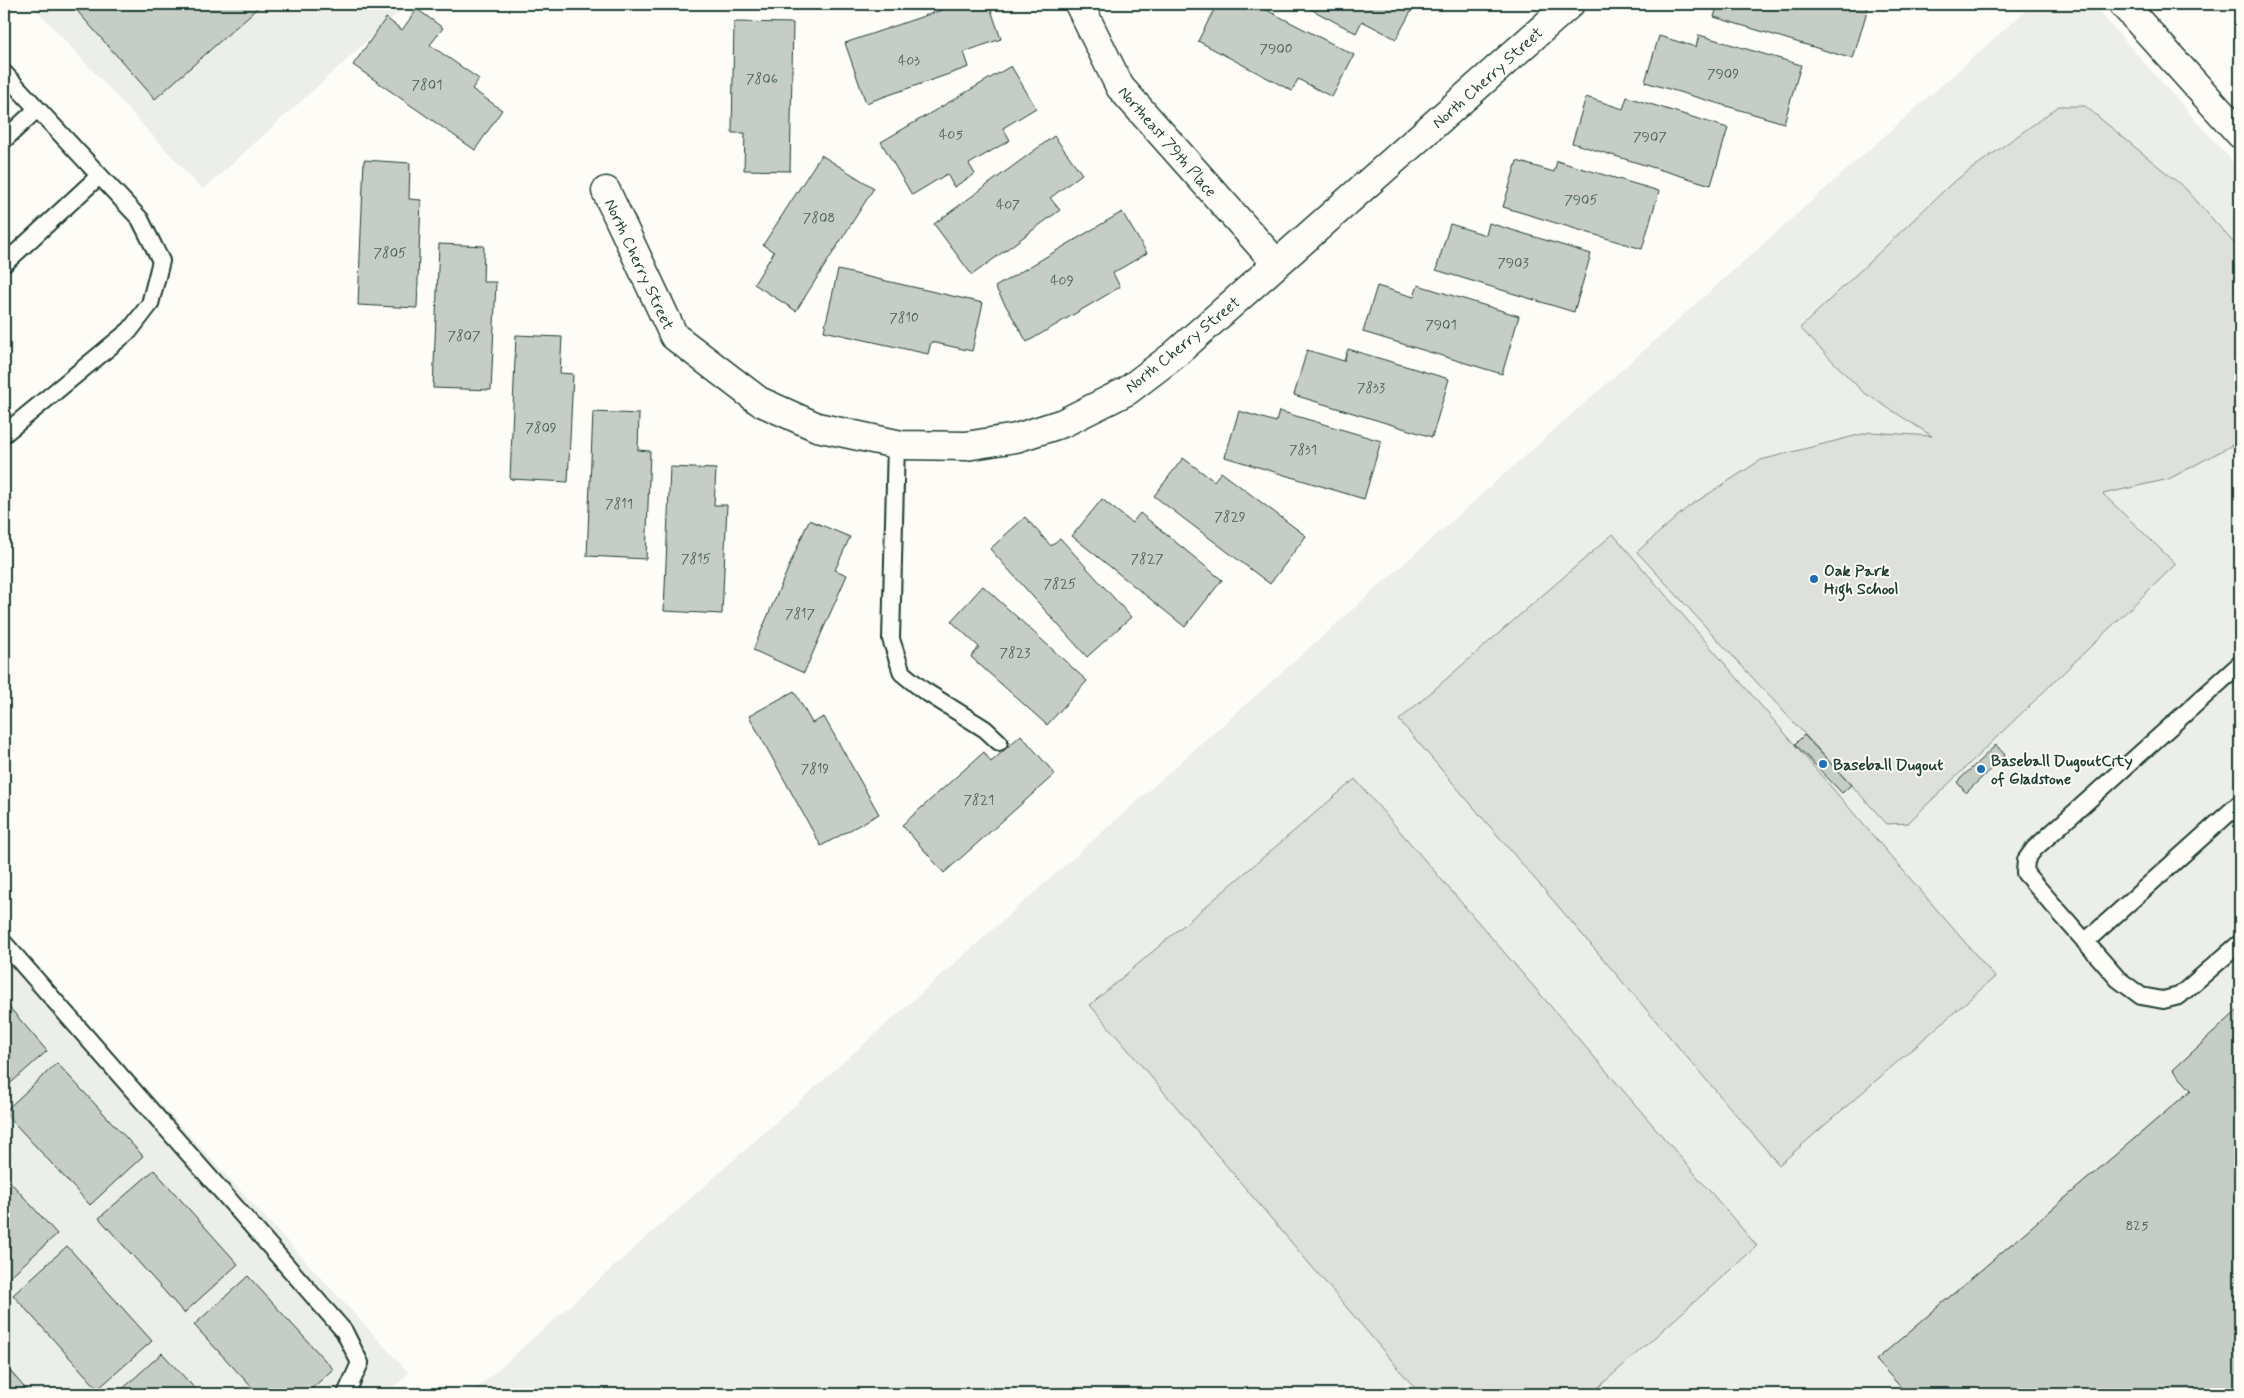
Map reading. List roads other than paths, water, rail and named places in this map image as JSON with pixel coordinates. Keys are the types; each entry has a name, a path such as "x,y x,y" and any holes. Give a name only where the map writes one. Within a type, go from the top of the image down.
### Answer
{"street":[{"name":"Northeast 79th Place","path":"1079,4 1120,87 1277,264"},
{"name":"North Cherry Street","path":"606,191 674,336 758,401 817,428 896,444 966,446 1016,438 1063,422 1128,391 1173,356 1570,4"},
{"path":"2123,4 2240,134"}],"lane":[{"path":"4,73 140,219 161,261 150,304 130,330 4,434"},
{"path":"4,140 37,109"},
{"path":"4,264 99,176"},
{"path":"896,444 891,639 902,673 923,690 985,729 998,742"},
{"path":"2240,664 2034,848 2026,860 2025,873 2118,980 2141,996 2163,1000 2179,996 2240,943"},
{"path":"2085,942 2240,803"},
{"path":"4,943 344,1331 360,1363 346,1394"}],"place":[{"name":"Oak Park High School","path":"1814,579"},
{"name":"Baseball Dugout","path":"1823,764"},
{"name":"Baseball DugoutCity of Gladstone","path":"1981,769"}]}
